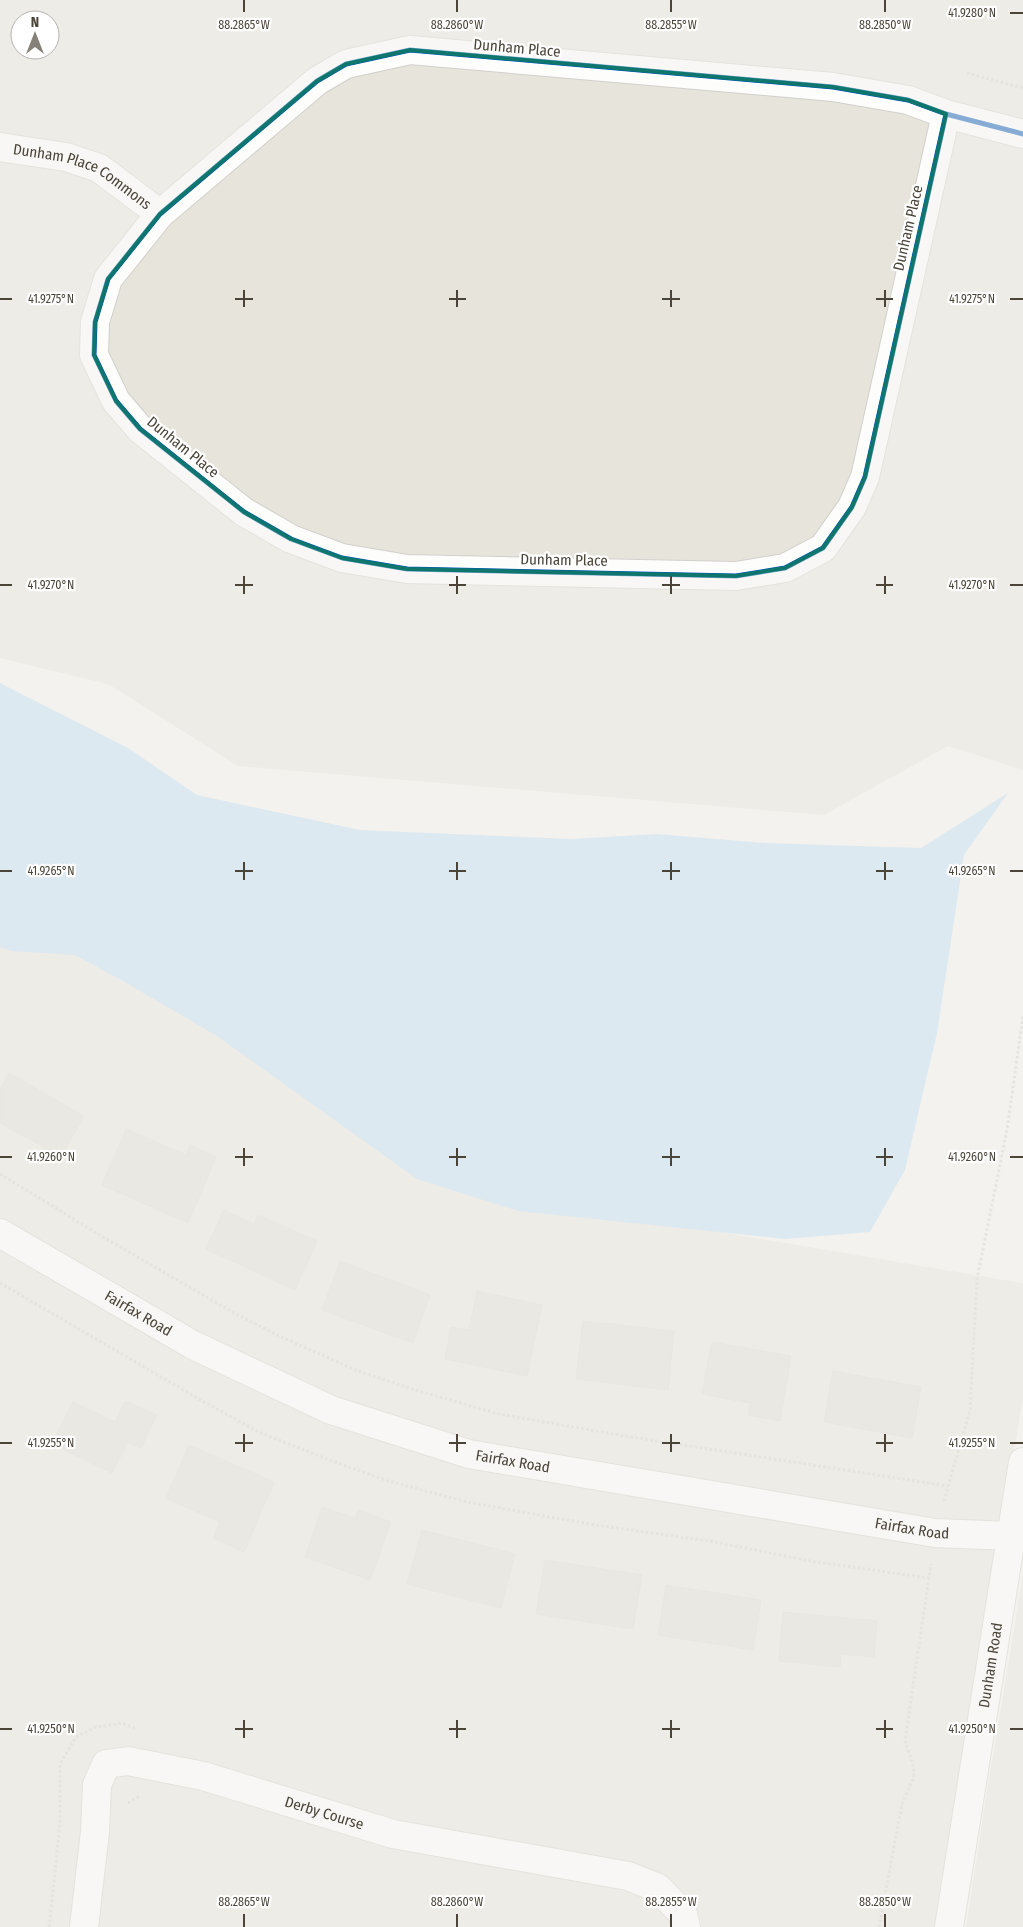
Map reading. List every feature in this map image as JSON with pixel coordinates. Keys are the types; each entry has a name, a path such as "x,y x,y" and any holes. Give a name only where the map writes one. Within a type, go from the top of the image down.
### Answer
{"street":[{"name":"Dunham Place","path":"946,114 865,477 852,507 823,548 785,568 736,576 407,569 342,558 291,539 244,512 140,429 116,401 94,355 95,322 108,279 160,214 317,81 346,64 410,50 833,87 908,100 946,114 1023,134"},
{"name":"Dunham Place Commons","path":"0,147 66,157 98,168 160,214"},
{"name":"Fairfax Road","path":"0,1233 193,1345 331,1410 468,1454 935,1533 1012,1536"},
{"name":"Dunham Road","path":"949,1927 1023,1462"},
{"name":"Derby Course","path":"84,1927 95,1832 97,1786 106,1764 128,1761 203,1776 393,1834 628,1876 658,1888 682,1914 686,1927"}],"path":[{"path":"968,73 1023,88"},
{"path":"879,1927 902,1804 914,1777 913,1764 905,1742 935,1533 970,1410 977,1279 1007,1130 1023,1016"},
{"path":"0,1174 103,1237 236,1314 279,1336 358,1371 499,1414 625,1436 948,1486"},
{"path":"0,1283 50,1311"},
{"path":"121,1808 142,1794"}],"highlighted area":[{"path":"410,50 833,87 908,100 946,114 865,477 852,507 823,548 785,568 736,576 407,569 342,558 291,539 244,512 140,429 116,401 94,355 95,322 108,279 160,214 317,81 346,64"}],"shaded area":[{"path":"0,0 1023,0 1023,770 948,746 824,815 238,766 108,684 0,658"},
{"path":"122,921 713,1231 1023,1283 1023,1398 935,1927 0,1927 0,924"},
{"path":"1023,1575 1023,1927 966,1927 985,1804"}],"water":[{"path":"0,683 128,748 197,795 360,830 570,839 657,834 765,843 921,848 1008,793 964,855 937,1033 905,1170 870,1232 785,1239 518,1211 417,1179 217,1036 123,981 75,955 11,951 0,947"}],"building":[{"path":"9,1073 84,1116 61,1157 0,1123 0,1089"},
{"path":"126,1129 186,1155 190,1145 216,1157 188,1223 102,1185"},
{"path":"224,1210 254,1224 258,1215 317,1241 295,1290 206,1249"},
{"path":"340,1261 430,1295 413,1343 322,1310"},
{"path":"477,1291 542,1305 527,1376 445,1359 451,1327 469,1330"},
{"path":"583,1321 674,1331 668,1390 576,1379"},
{"path":"712,1342 791,1356 780,1421 748,1415 750,1403 702,1394"},
{"path":"833,1371 921,1387 912,1438 824,1422"},
{"path":"125,1401 157,1415 141,1448 128,1442 112,1473 52,1444 73,1402 115,1422"},
{"path":"189,1445 274,1482 244,1552 213,1538 220,1522 166,1498"},
{"path":"322,1507 355,1518 358,1510 391,1522 370,1580 305,1557"},
{"path":"422,1530 515,1554 501,1608 407,1584"},
{"path":"545,1560 642,1575 633,1629 536,1614"},
{"path":"666,1585 761,1600 753,1650 658,1635"},
{"path":"783,1612 877,1621 874,1657 841,1654 840,1667 779,1661"}],"cycle path":[{"path":"946,114 865,477 852,507 823,548 785,568 736,576 407,569 342,558 291,539 244,512 140,429 116,401 94,355 95,322 108,279 160,214 317,81 346,64 410,50 833,87 908,100 946,114 1023,134"}]}
